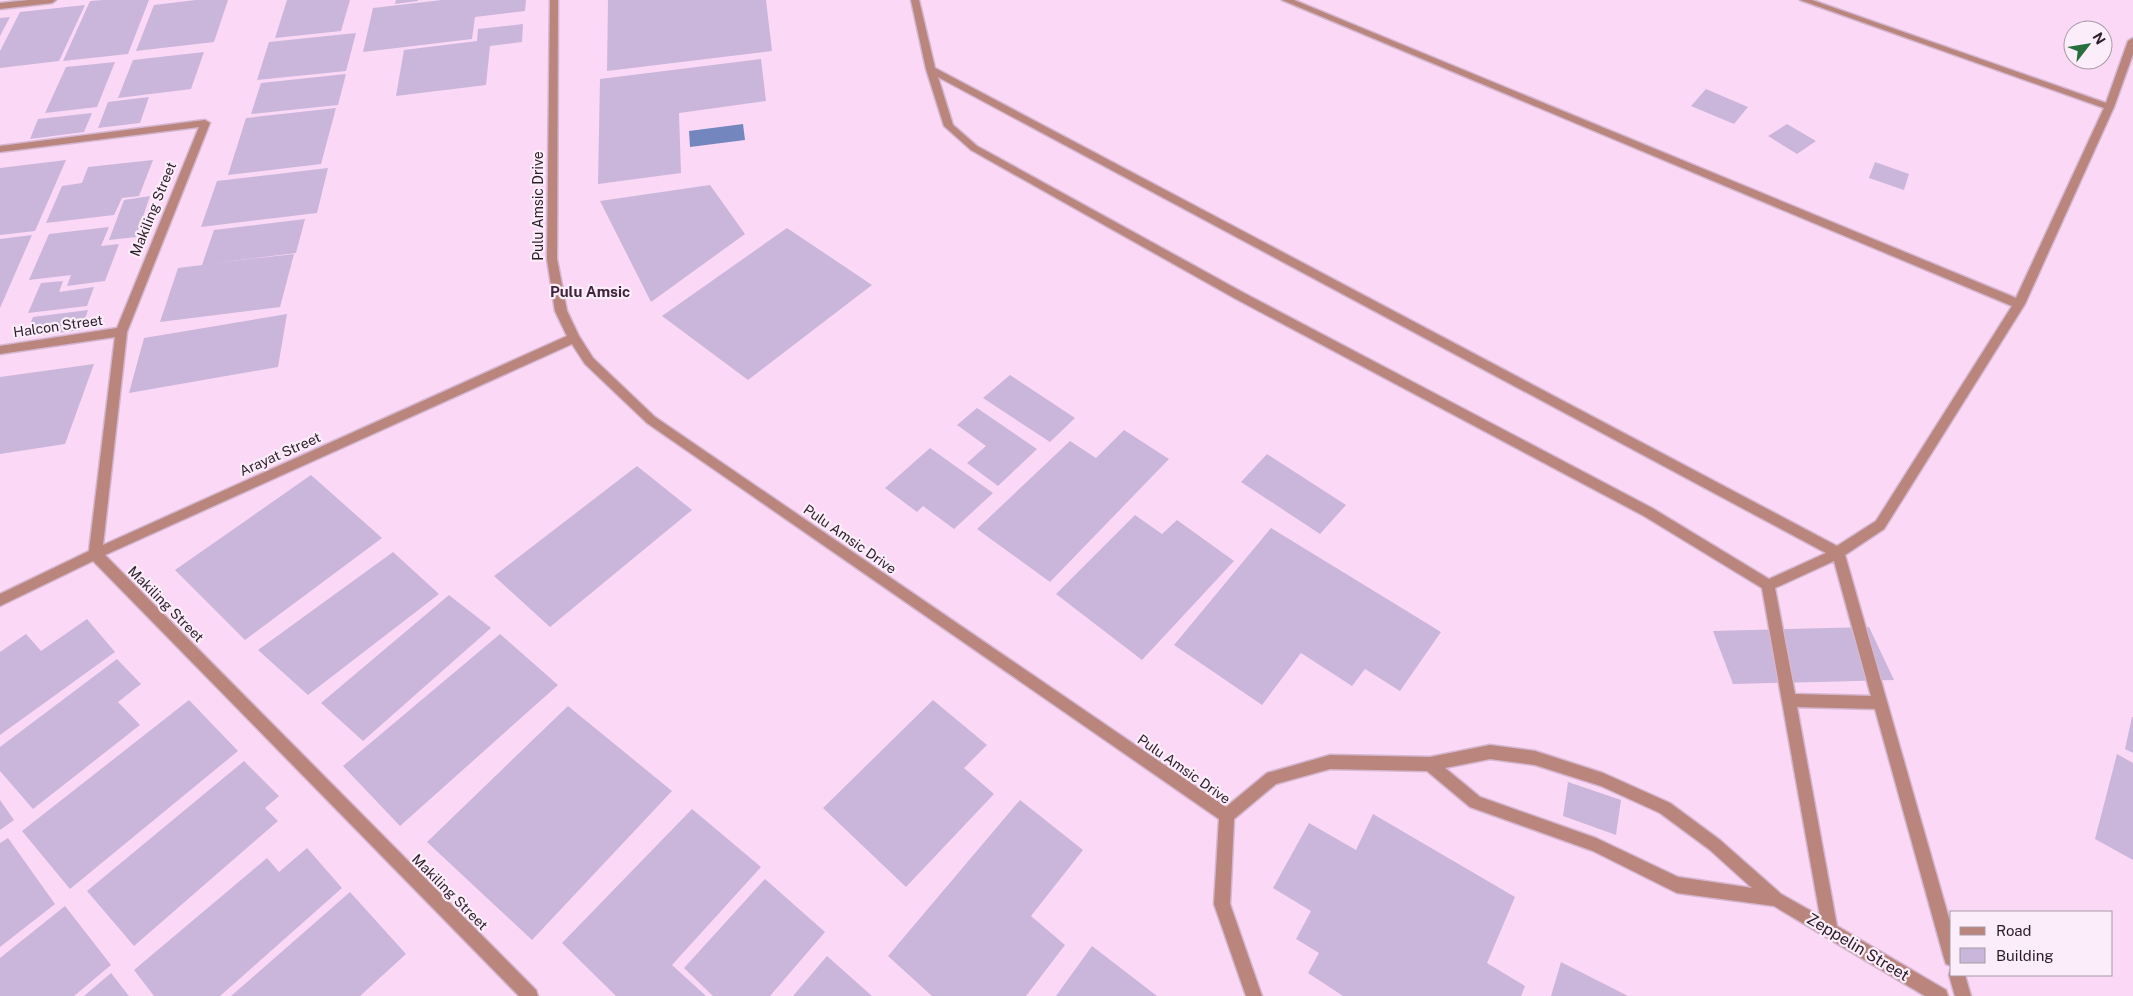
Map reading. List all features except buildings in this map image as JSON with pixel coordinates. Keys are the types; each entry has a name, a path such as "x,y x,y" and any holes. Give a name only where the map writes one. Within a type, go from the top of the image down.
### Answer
{"street":[{"path":"0,6 52,0"},
{"name":"Pulu Amsic Drive","path":"554,0 552,259 561,312 574,338 589,361 651,420 1227,816 1272,778 1330,762 1430,764 1490,752 1535,758 1602,780 1665,808 1715,845 1776,899"},
{"path":"915,0 931,69 949,126 974,148 1240,296 1648,512 1768,584 1830,930"},
{"path":"1286,0 2019,304"},
{"path":"1804,0 2109,107"},
{"path":"1768,584 1838,553 1880,525 2019,304 2109,107 2133,41"},
{"path":"931,69 1838,553 1950,951"},
{"name":"Makiling Street","path":"0,149 205,123 121,332 95,554 530,996"},
{"name":"Halcon Street","path":"0,350 121,332"},
{"name":"Arayat Street","path":"0,600 95,554 574,338"},
{"path":"1789,700 1880,703"},
{"path":"1430,764 1474,802 1596,845 1677,885 1776,899"},
{"path":"1227,816 1222,904 1254,996"},
{"name":"Zeppelin Street","path":"1776,899 1940,996"},
{"path":"1956,976 1962,996"}],"water":[{"path":"743,124 745,140 690,147 689,131"}],"district":[{"name":"Pulu Amsic","path":"590,291"}]}
